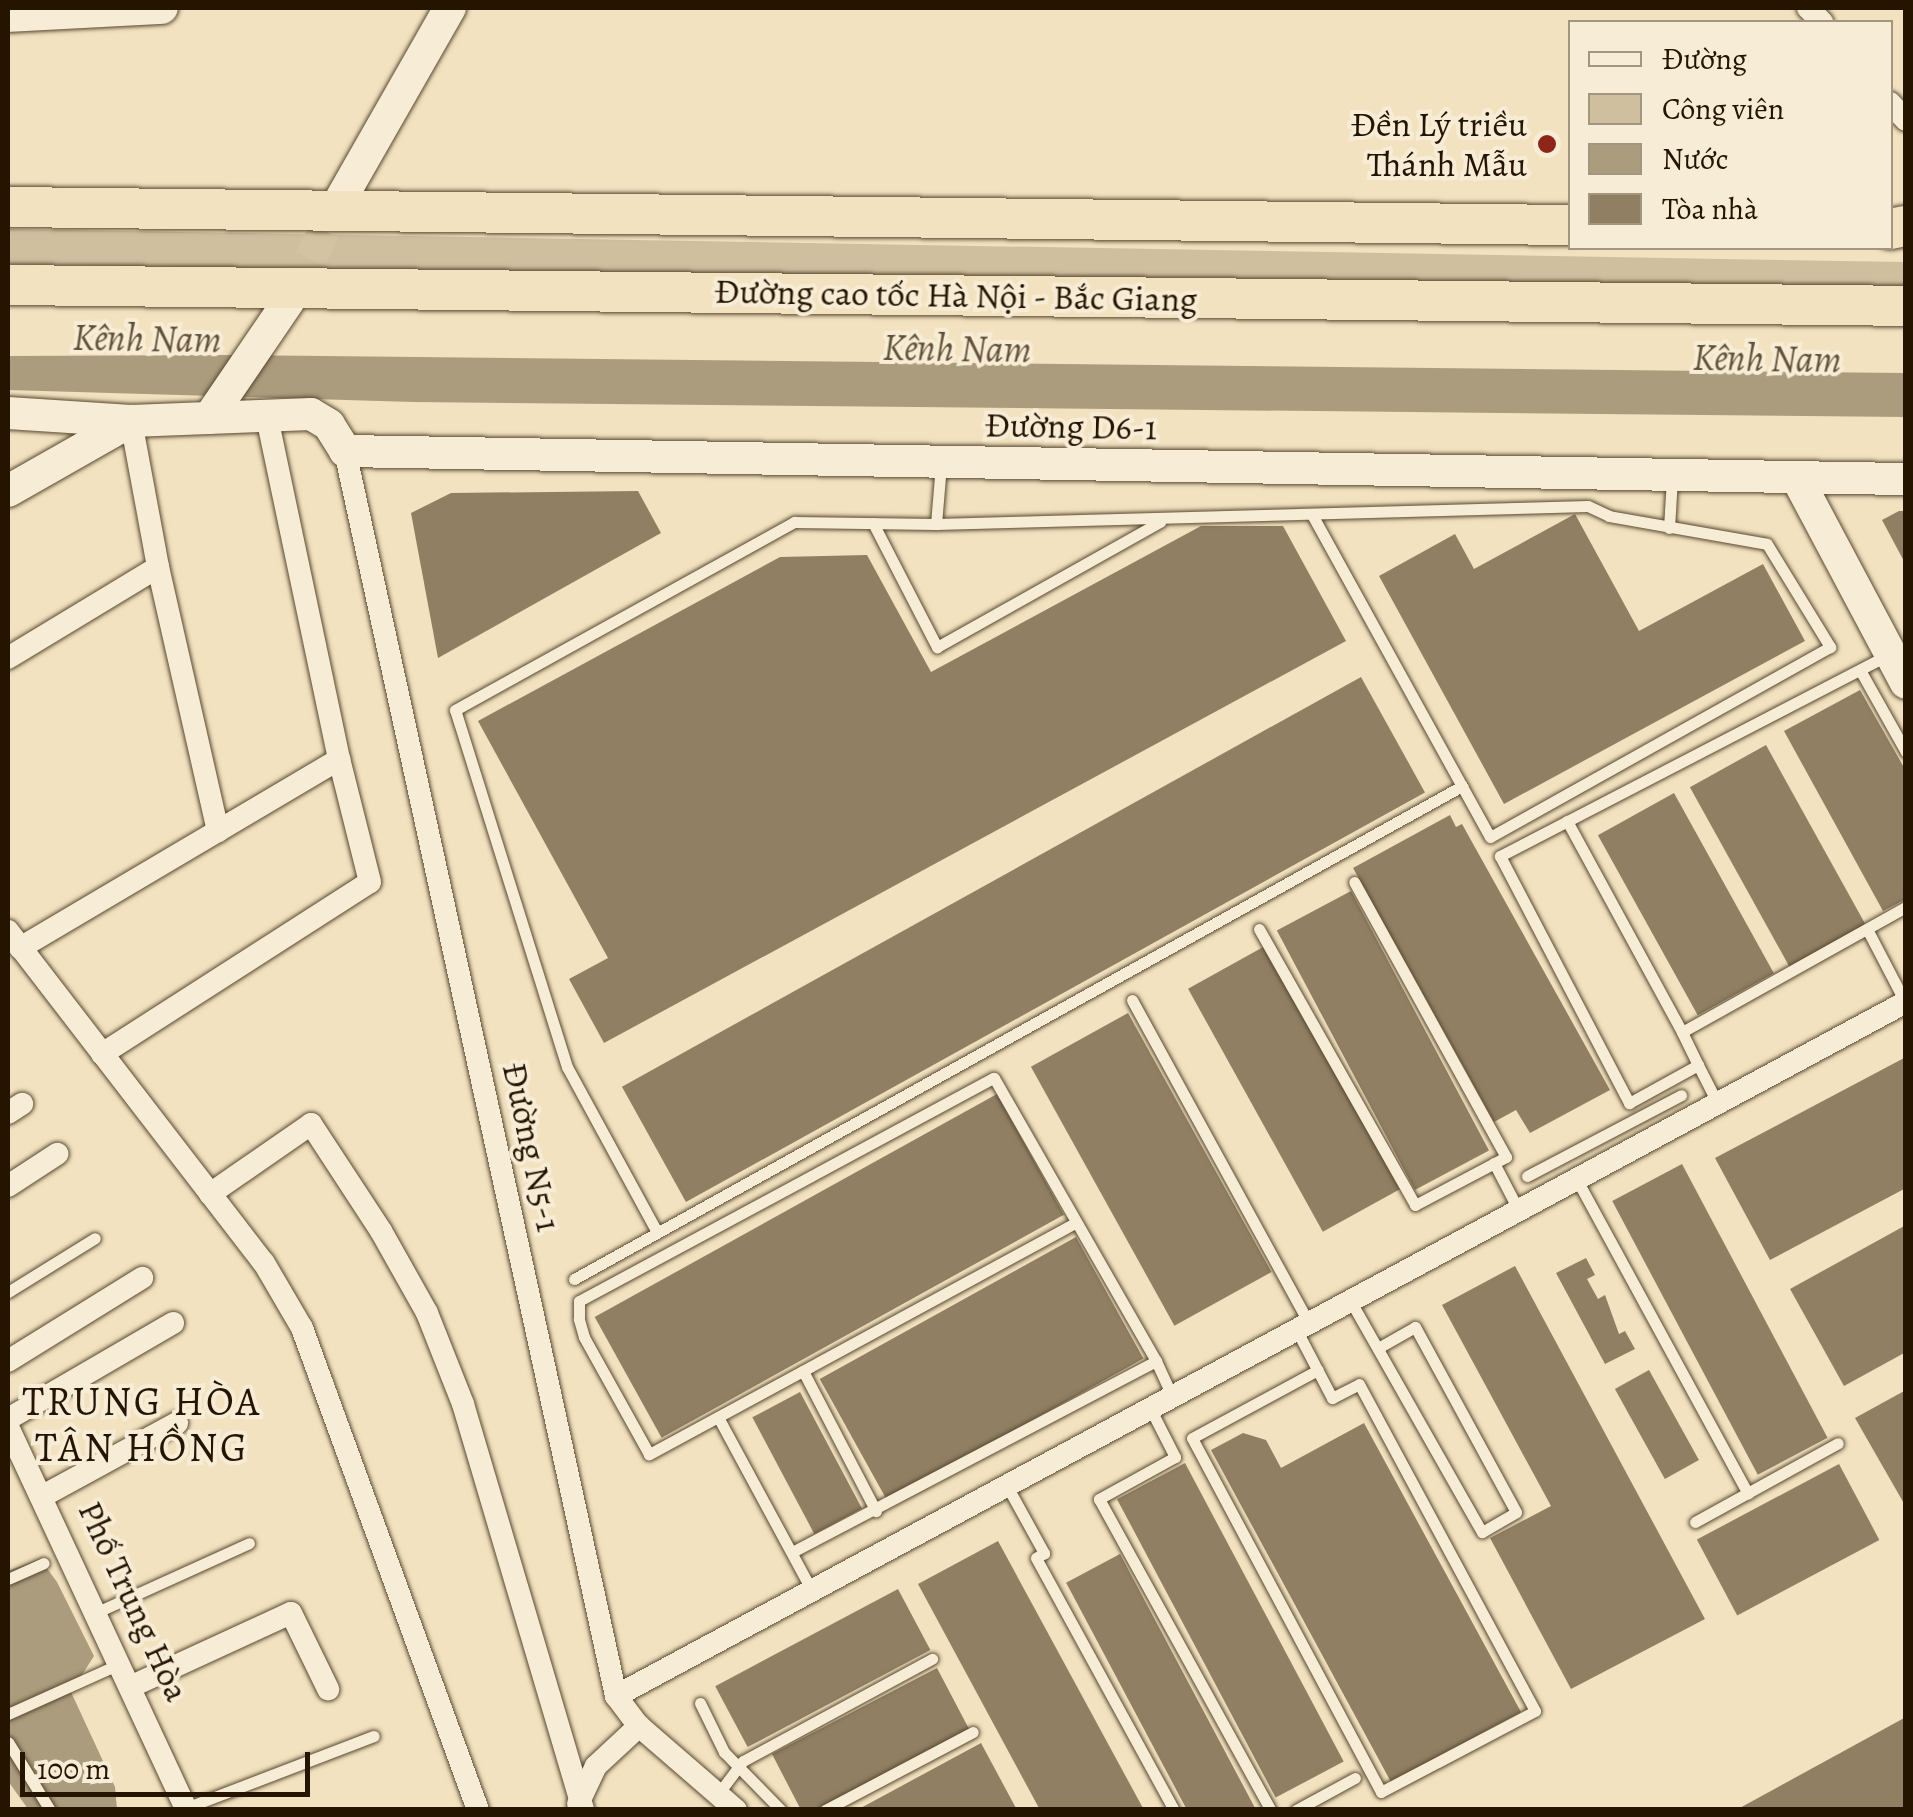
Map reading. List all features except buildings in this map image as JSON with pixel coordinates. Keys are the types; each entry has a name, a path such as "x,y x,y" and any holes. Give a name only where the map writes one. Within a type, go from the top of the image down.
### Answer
{"highway":[{"path":"8,207 1568,224"},
{"name":"Đường cao tốc Hà Nội - Bắc Giang","path":"8,285 1906,306"}],"street":[{"path":"8,16 162,8"},
{"path":"342,197 450,8"},
{"path":"218,406 282,313"},
{"path":"8,413 132,421 218,406 266,418 320,417 345,451"},
{"path":"102,1054 370,882 339,759 266,418"},
{"path":"8,491 132,421"},
{"path":"132,421 158,567 218,830"},
{"name":"Đường D6-1","path":"345,451 1906,479"},
{"name":"Đường N5-1","path":"345,451 616,1696 639,1726 736,1810"},
{"path":"1797,478 1898,668"},
{"path":"8,658 158,567"},
{"path":"339,759 218,830 14,939 264,1263 302,1328 478,1810"},
{"path":"616,1696 1906,1002"},
{"path":"210,1194 311,1124 382,1230 426,1314 463,1404 577,1807"},
{"path":"8,1186 57,1154"},
{"path":"8,1361 142,1278"},
{"path":"8,1419 173,1323"},
{"path":"41,1498 177,1423"},
{"name":"Phố Trung Hòa","path":"8,1427 185,1809"},
{"path":"130,1687 292,1613 328,1689"},
{"path":"577,1807 596,1766 639,1726"}],"lane":[{"path":"936,524 941,464"},
{"path":"1669,528 1672,475"},
{"path":"657,1232 567,1067 455,710 794,522 936,524 1588,506 1609,516 1767,544 1830,647 1490,837 1312,516"},
{"path":"873,523 937,647 1166,519"},
{"path":"1698,1065 1629,1103 1500,856 1860,670 1898,668"},
{"path":"1860,670 1906,752"},
{"path":"574,1278 1462,786"},
{"path":"1566,822 1718,1104"},
{"path":"1258,929 1414,1205 1506,1157 1354,882"},
{"path":"1682,1032 1906,907"},
{"path":"1868,928 1906,1002"},
{"path":"1132,1000 1302,1326 1332,1398 1359,1384 1535,1711 1380,1792 1192,1438 1318,1370"},
{"path":"1075,1223 650,1454 584,1336 579,1301 994,1078 1156,1361 1173,1398"},
{"path":"1528,1176 1681,1095"},
{"path":"1494,1163 1519,1211"},
{"path":"1578,1180 1748,1493"},
{"path":"8,1292 95,1238"},
{"path":"1350,1300 1482,1532 1516,1512 1416,1327 1378,1348"},
{"path":"794,1552 1156,1361"},
{"path":"803,1371 876,1511"},
{"path":"1151,1410 1175,1457 1099,1500 1271,1810"},
{"path":"718,1417 794,1552 810,1589"},
{"path":"1695,1522 1838,1443"},
{"path":"1007,1486 1044,1554 1036,1558 1174,1810"},
{"path":"95,1613 249,1543"},
{"path":"8,1579 44,1564"},
{"path":"718,1794 742,1761 932,1660"},
{"path":"8,1714 119,1664"},
{"path":"700,1703 737,1768 781,1810"},
{"path":"825,1810 973,1732"},
{"path":"185,1809 374,1736"},
{"path":"8,1742 50,1810"},
{"path":"1296,1810 1354,1778"}],"green space":[{"path":"8,229 1905,262 1904,297 8,264"}],"water":[{"name":"Kênh Nam","path":"8,356 1905,373 1906,417 413,402 8,390"},
{"path":"40,1559 57,1582 94,1656 71,1692 115,1787 117,1809 28,1809 8,1781 8,1571"}],"tunnel":[{"path":"288,302 342,197"}],"place":[{"name":"Đền Lý triều Thánh Mẫu","path":"1547,144"}],"district":[{"name":"TRUNG HÒA TÂN HỒNG","path":"142,1425"}]}
